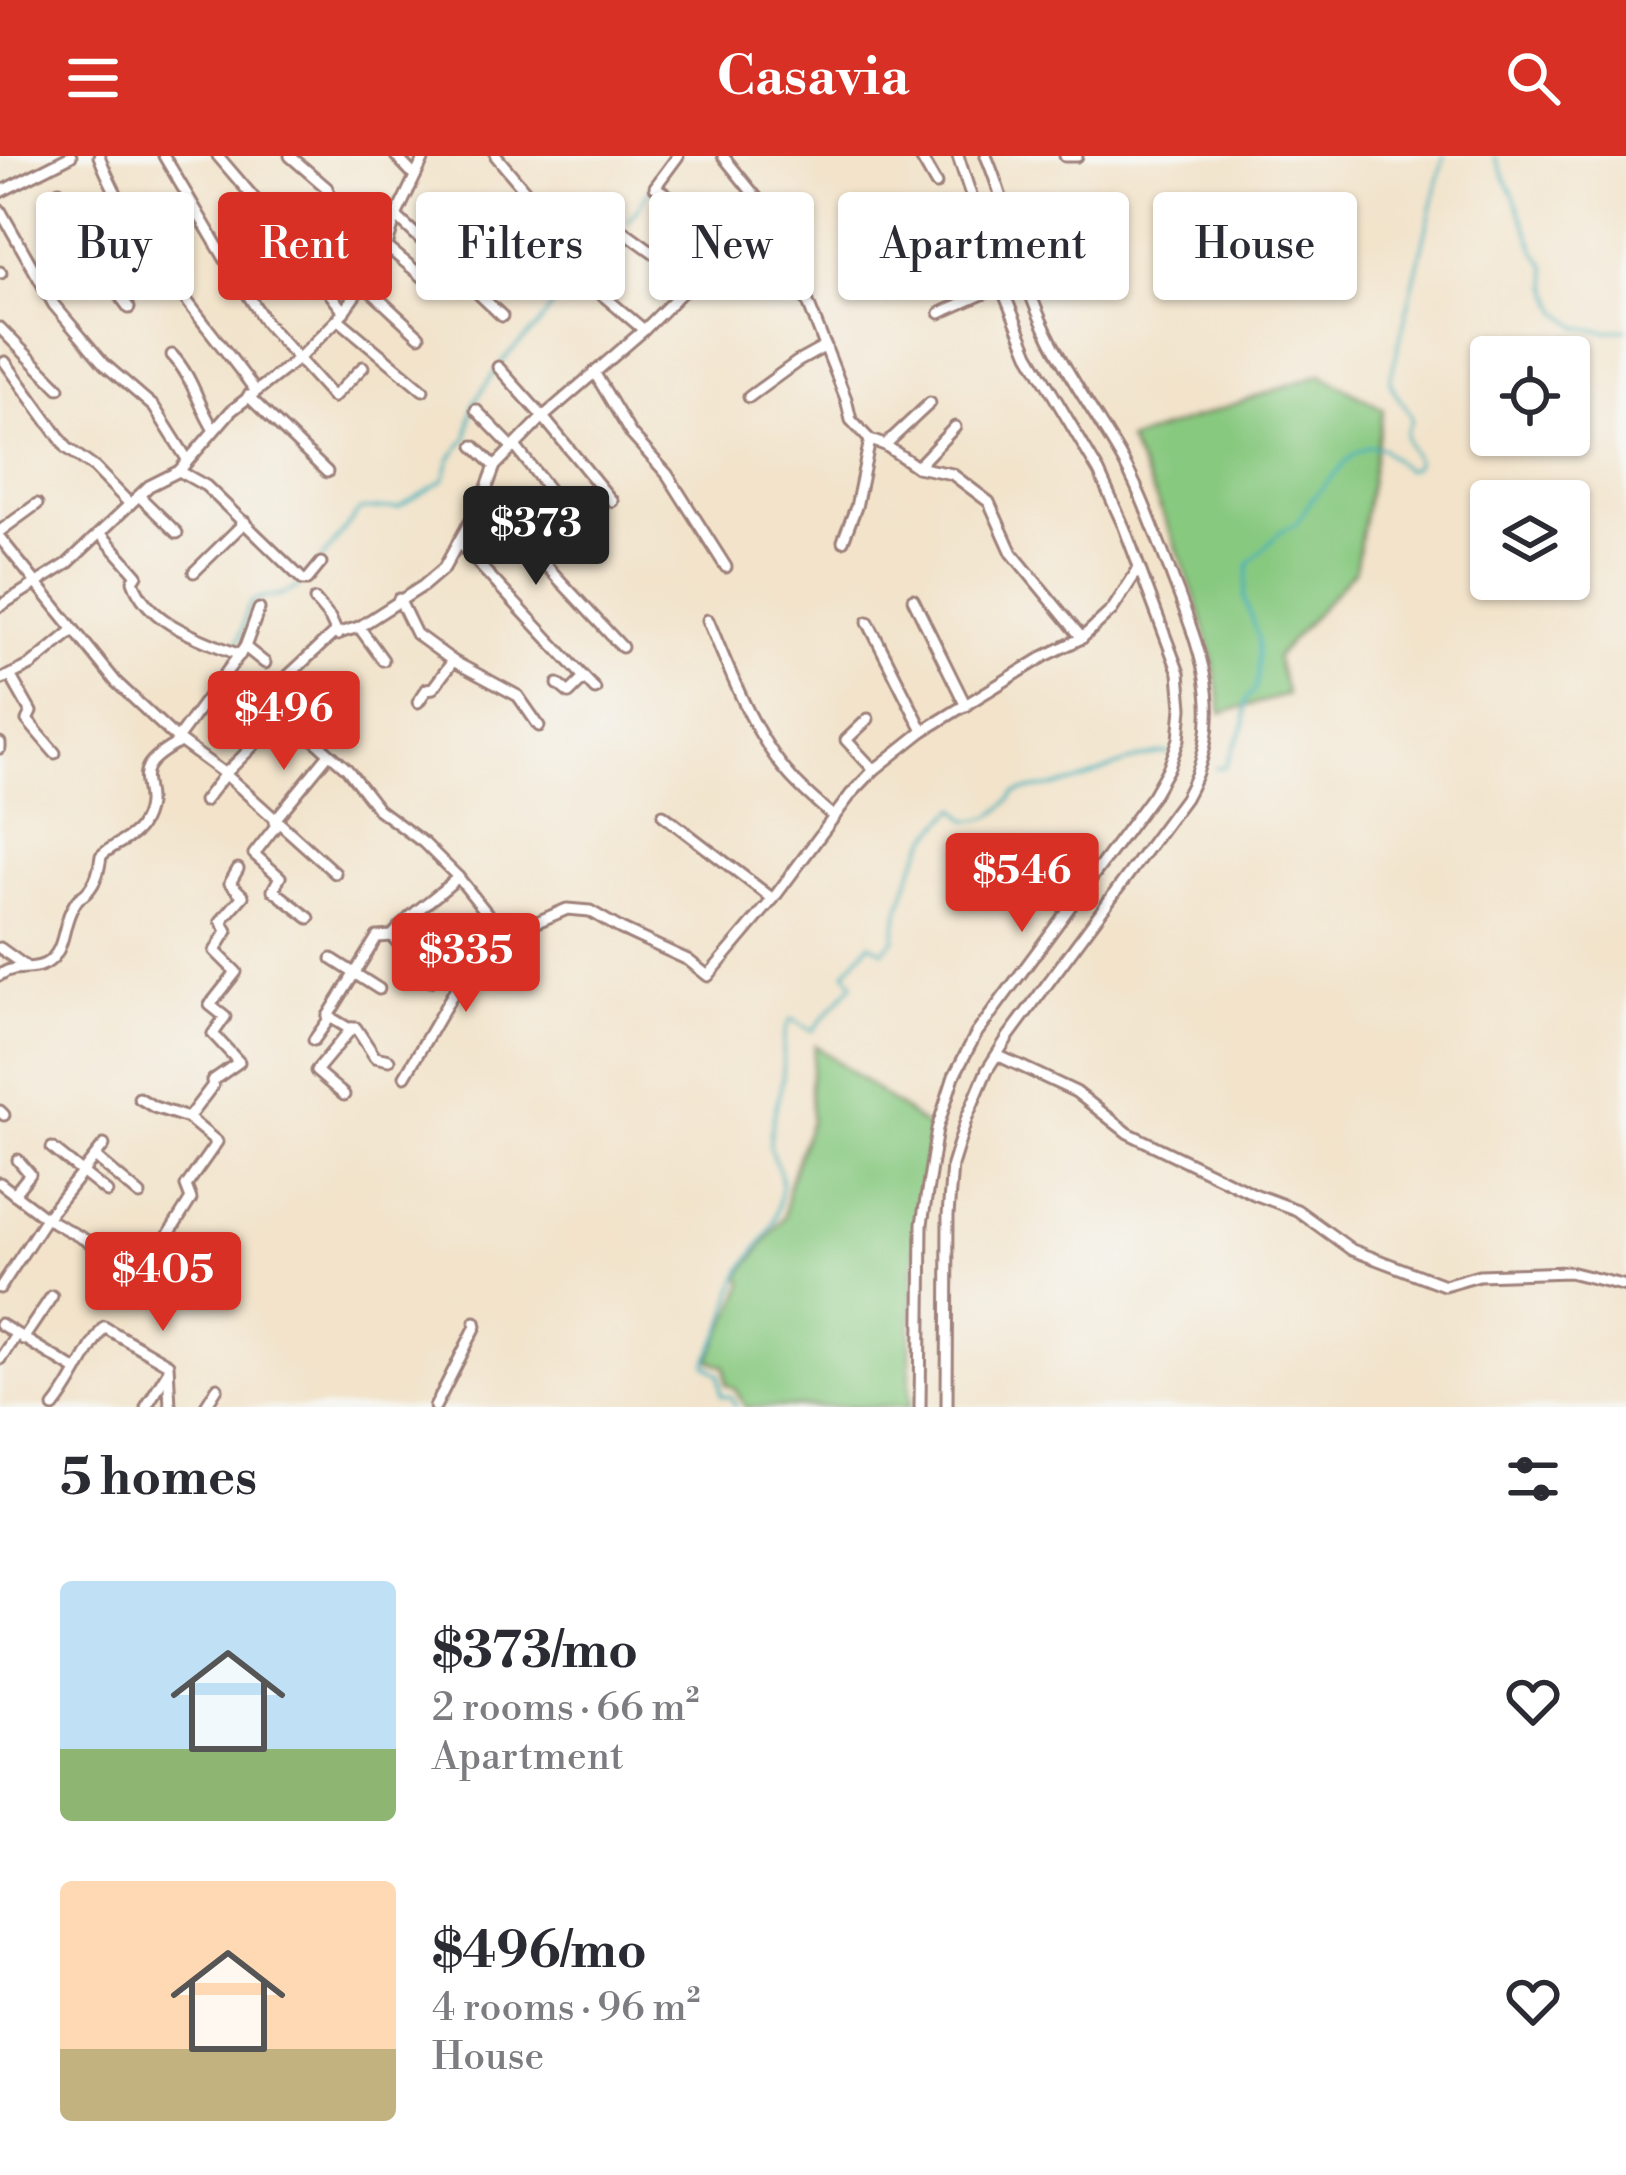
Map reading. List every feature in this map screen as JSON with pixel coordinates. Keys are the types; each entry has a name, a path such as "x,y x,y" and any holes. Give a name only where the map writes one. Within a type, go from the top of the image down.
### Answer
{"street":[{"path":"0,192 71,156"},
{"path":"100,156 118,192"},
{"path":"164,156 266,323 332,398 363,367"},
{"path":"218,156 283,232 341,315 423,390"},
{"path":"290,156 328,192"},
{"path":"396,156 415,176"},
{"path":"392,230 425,156"},
{"path":"496,156 526,192"},
{"path":"663,192 655,187 678,156"},
{"path":"723,156 752,192"},
{"path":"920,156 936,184"},
{"path":"958,156 970,192"},
{"path":"947,1407 948,1216 952,1165 967,1117 997,1055 1185,798 1196,778 1208,729 1202,656 1138,488 1041,321 986,156"},
{"path":"1065,156 1077,156"},
{"path":"0,210 54,305 104,364 154,407 187,459"},
{"path":"396,216 502,316"},
{"path":"0,241 13,232"},
{"path":"122,300 128,308"},
{"path":"189,300 251,393 327,472"},
{"path":"0,606 67,564 149,486 179,471 251,393 299,358 351,300"},
{"path":"380,300 419,336"},
{"path":"608,300 644,330"},
{"path":"505,936 458,877 424,843 378,809 346,769 285,714 279,695 289,675 332,635 359,627 444,568 495,466 543,416 674,300"},
{"path":"807,300 851,420 870,440 886,445 917,467 952,474 989,502 1012,553 1082,638"},
{"path":"940,314 970,300"},
{"path":"920,1407 922,1224 937,1129 954,1076 976,1034 1153,795 1179,739 1182,707 1179,673 1100,472 1038,370 1006,300"},
{"path":"1017,328 1041,321"},
{"path":"0,328 59,388"},
{"path":"749,397 826,346"},
{"path":"172,356 188,374 214,430"},
{"path":"5,362 67,448 177,533"},
{"path":"498,367 612,501"},
{"path":"594,372 631,434 667,474 726,568"},
{"path":"886,445 930,403"},
{"path":"476,410 514,447 591,544"},
{"path":"917,467 955,427"},
{"path":"843,542 856,507 870,440"},
{"path":"474,446 495,466"},
{"path":"179,471 206,486 303,580 320,563"},
{"path":"483,498 622,647"},
{"path":"37,504 0,534 72,631 116,682 179,741 225,774 335,873"},
{"path":"194,572 245,522"},
{"path":"100,533 137,575 135,590 163,620 265,663"},
{"path":"458,542 595,689"},
{"path":"405,1076 471,968 505,936 567,909 590,911 688,960 709,976 850,794 874,770 923,731 1082,638 1112,610 1139,568"},
{"path":"315,599 338,635"},
{"path":"399,599 414,632 453,661 518,696 539,726"},
{"path":"913,599 966,706"},
{"path":"0,975 4,970 49,962 57,953 69,914 90,890 101,856 138,830 148,792 146,766 179,741 242,651 259,610"},
{"path":"708,620 732,680 779,761 834,818"},
{"path":"868,622 923,731"},
{"path":"359,627 383,660"},
{"path":"55,753 27,720 32,712 5,678 72,631"},
{"path":"418,702 453,661"},
{"path":"558,684 569,693 584,678"},
{"path":"204,800 285,714"},
{"path":"868,719 846,740 874,770"},
{"path":"309,918 273,890 280,877 254,854 328,755"},
{"path":"663,815 773,899"},
{"path":"188,1118 211,1082 239,1062 213,1034 225,1017 210,1005 236,971 215,950 227,930 221,921 243,896 230,883 238,868"},
{"path":"314,1040 377,937 392,936 458,877"},
{"path":"392,936 430,982"},
{"path":"0,948 29,969"},
{"path":"332,959 379,989"},
{"path":"328,1016 356,1028 375,1058 388,1060"},
{"path":"344,1095 316,1071 352,1028"},
{"path":"997,1055 1076,1092 1128,1132 1297,1210 1352,1250 1444,1285 1479,1275 1569,1272 1626,1286"},
{"path":"139,1098 188,1118 217,1144 189,1178 186,1186 191,1199 169,1234"},
{"path":"0,1288 46,1218 104,1145"},
{"path":"52,1148 107,1192"},
{"path":"95,1156 140,1195"},
{"path":"14,1194 30,1174 18,1160"},
{"path":"0,1183 46,1218 92,1243 126,1277"},
{"path":"0,1359 52,1296"},
{"path":"435,1407 476,1322"},
{"path":"0,1324 76,1370"},
{"path":"54,1407 104,1327 170,1367 170,1407"},
{"path":"146,1407 170,1367"},
{"path":"205,1407 217,1388"}],"green space":[{"path":"1321,374 1383,409 1355,570 1276,657 1287,695 1222,713 1195,597 1128,441"},
{"path":"815,1045 931,1130 913,1268 910,1407 745,1407 735,1389 726,1384 725,1366 709,1360 740,1295 744,1282 740,1276 784,1216 789,1184 811,1120"}],"waterway":[{"path":"628,221 672,156"},
{"path":"1216,768 1225,766 1245,724 1246,700 1258,676 1258,638 1244,597 1249,564 1281,531 1296,524 1352,455 1369,446 1382,448 1405,470 1416,463 1406,437 1411,416 1390,381 1444,156"},
{"path":"1494,156 1546,266 1560,312 1580,327 1607,332 1626,329"},
{"path":"501,363 556,300"},
{"path":"321,560 360,510 398,508 444,480 450,459 467,438 473,404 496,370"},
{"path":"237,643 250,604 290,591 304,581"},
{"path":"736,1407 731,1397 721,1395 719,1374 706,1365 739,1277 777,1211 781,1181 770,1137 791,1019 812,1031 852,985 845,972 870,943 883,951 895,939 901,903 918,858 929,837 956,808 967,820 982,819 1000,810 1015,793 1067,784 1135,759 1168,753"}]}
